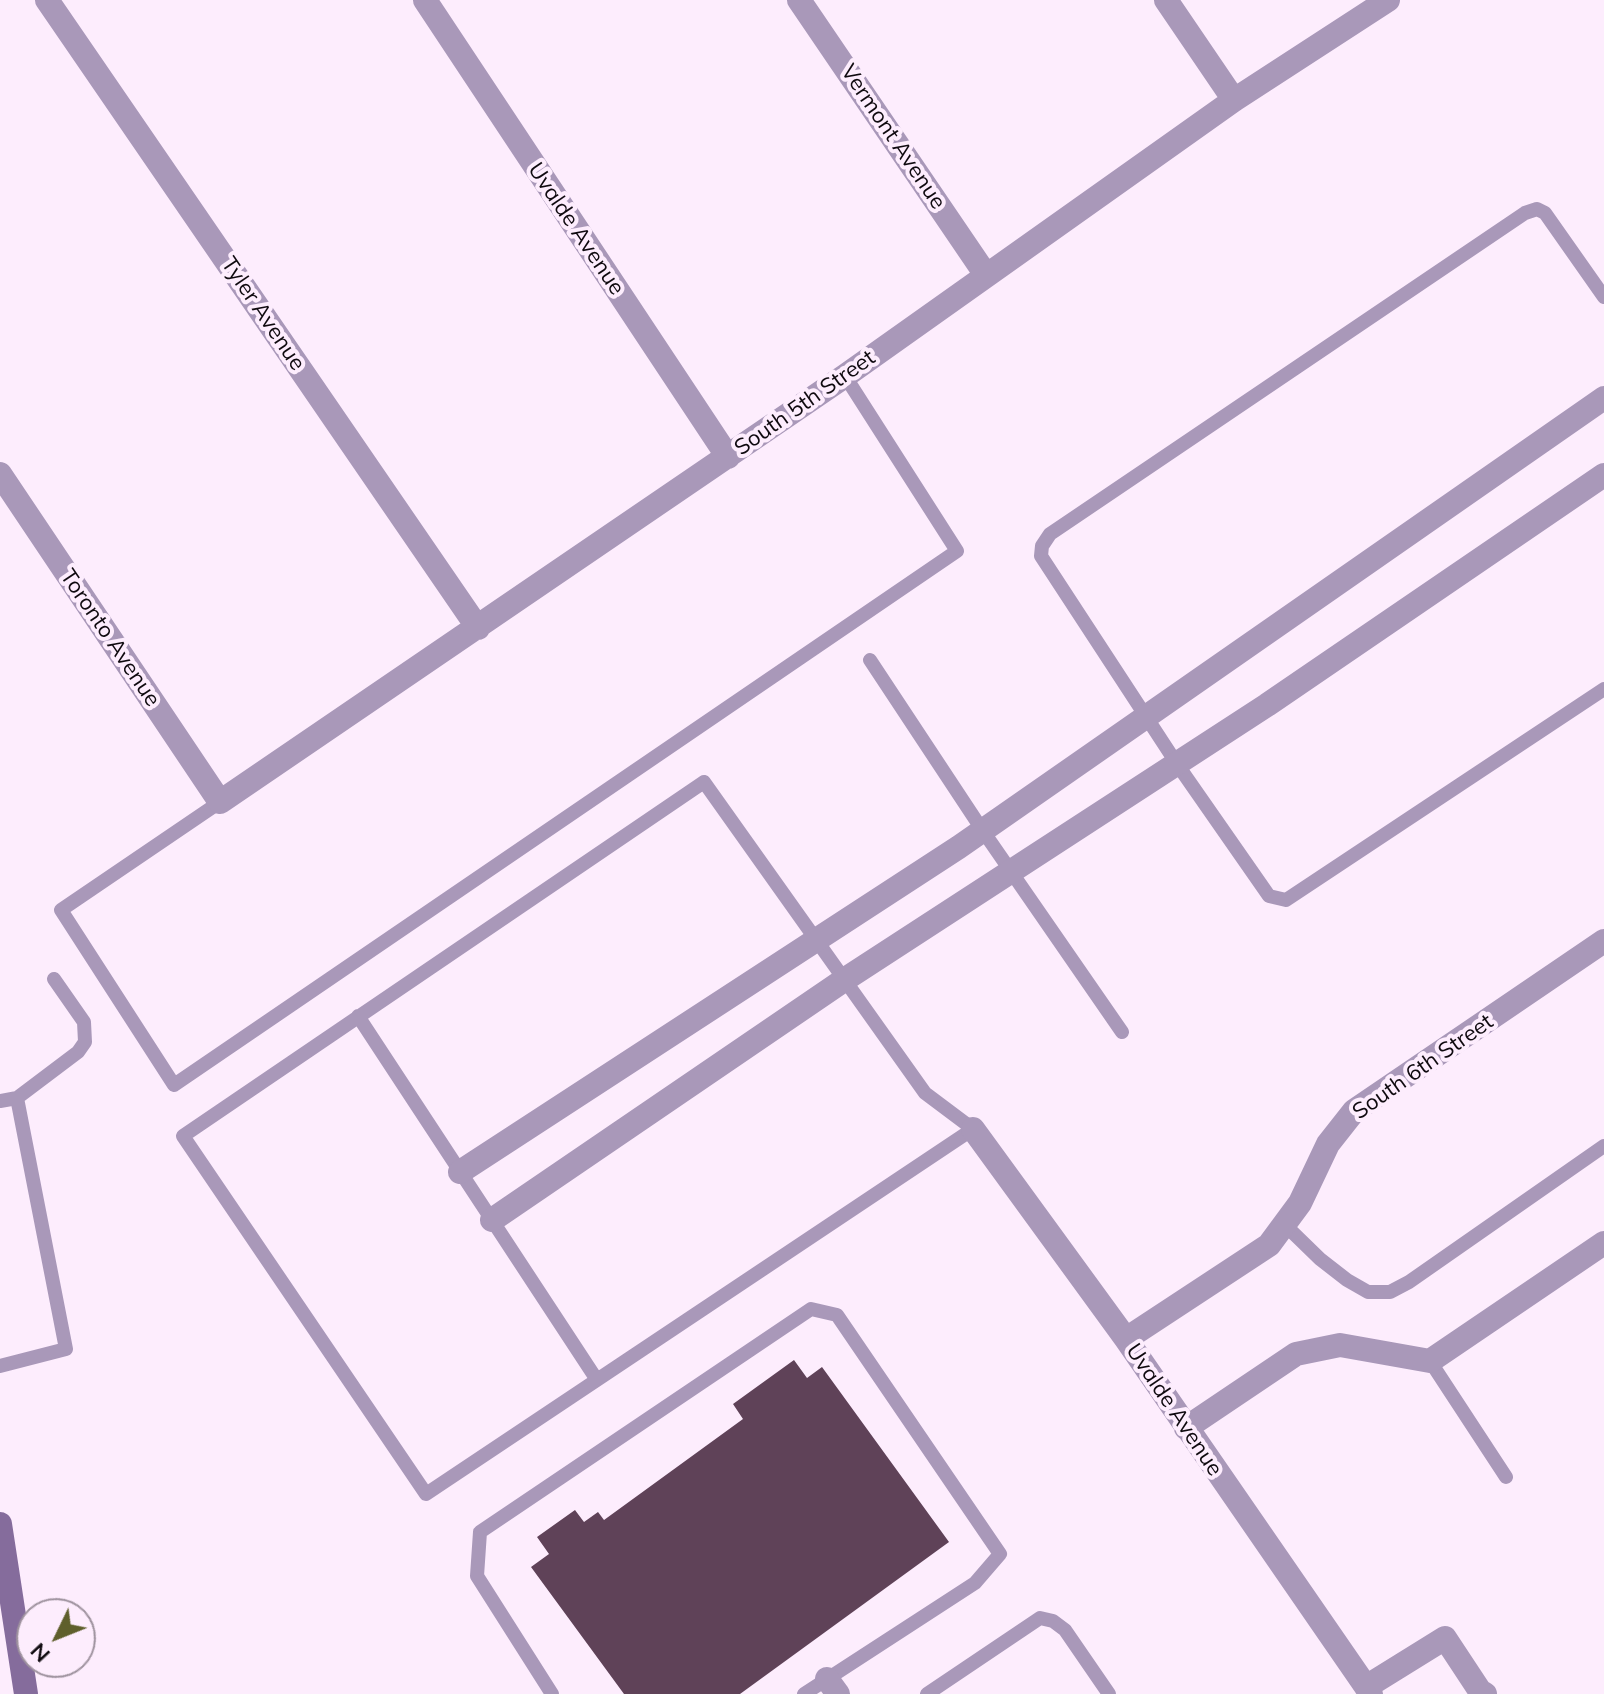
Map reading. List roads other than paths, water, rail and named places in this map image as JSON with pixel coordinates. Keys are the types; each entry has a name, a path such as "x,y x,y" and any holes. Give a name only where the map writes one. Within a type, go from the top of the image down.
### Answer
{"main road":[{"path":"0,1524 26,1694"}],"street":[{"name":"Tyler Avenue","path":"47,0 478,628"},
{"name":"Uvalde Avenue","path":"425,0 728,457"},
{"name":"Vermont Avenue","path":"799,0 986,275"},
{"path":"1166,0 1234,100"},
{"name":"South 5th Street","path":"220,802 728,457 1234,100 1388,0"},
{"path":"460,1172 983,831 1604,398"},
{"name":"Toronto Avenue","path":"0,474 220,802"},
{"path":"492,1220 844,980 1331,662 1604,475"},
{"name":"South 6th Street","path":"1126,1339 1269,1245 1300,1203 1328,1144 1354,1111 1604,941"},
{"name":"Uvalde Avenue","path":"973,1129 1126,1339 1368,1690"},
{"path":"1186,1428 1296,1354 1340,1345 1430,1361 1604,1243"},
{"path":"1368,1690 1445,1638 1480,1693"}],"lane":[{"path":"1604,297 1545,213 1537,209 1525,213 1050,534 1042,546 1041,556 1177,764 1269,896 1286,900 1604,689"},
{"path":"220,802 61,910 174,1085 957,551 845,376"},
{"path":"870,660 1122,1032"},
{"path":"704,782 816,939 925,1093 973,1129 426,1494 183,1136 704,782"},
{"path":"0,1101 17,1098 78,1052 85,1042 84,1022 54,979"},
{"path":"358,1016 597,1380"},
{"path":"0,1366 66,1349 17,1098"},
{"path":"1284,1224 1347,1280 1368,1292 1390,1292 1409,1282 1604,1146"},
{"path":"552,1694 477,1576 480,1532 811,1309 837,1315 1000,1554 975,1583 833,1686 804,1694"},
{"path":"1430,1361 1506,1477"},
{"path":"927,1694 1040,1618 1053,1621 1065,1630 1109,1694"}]}
